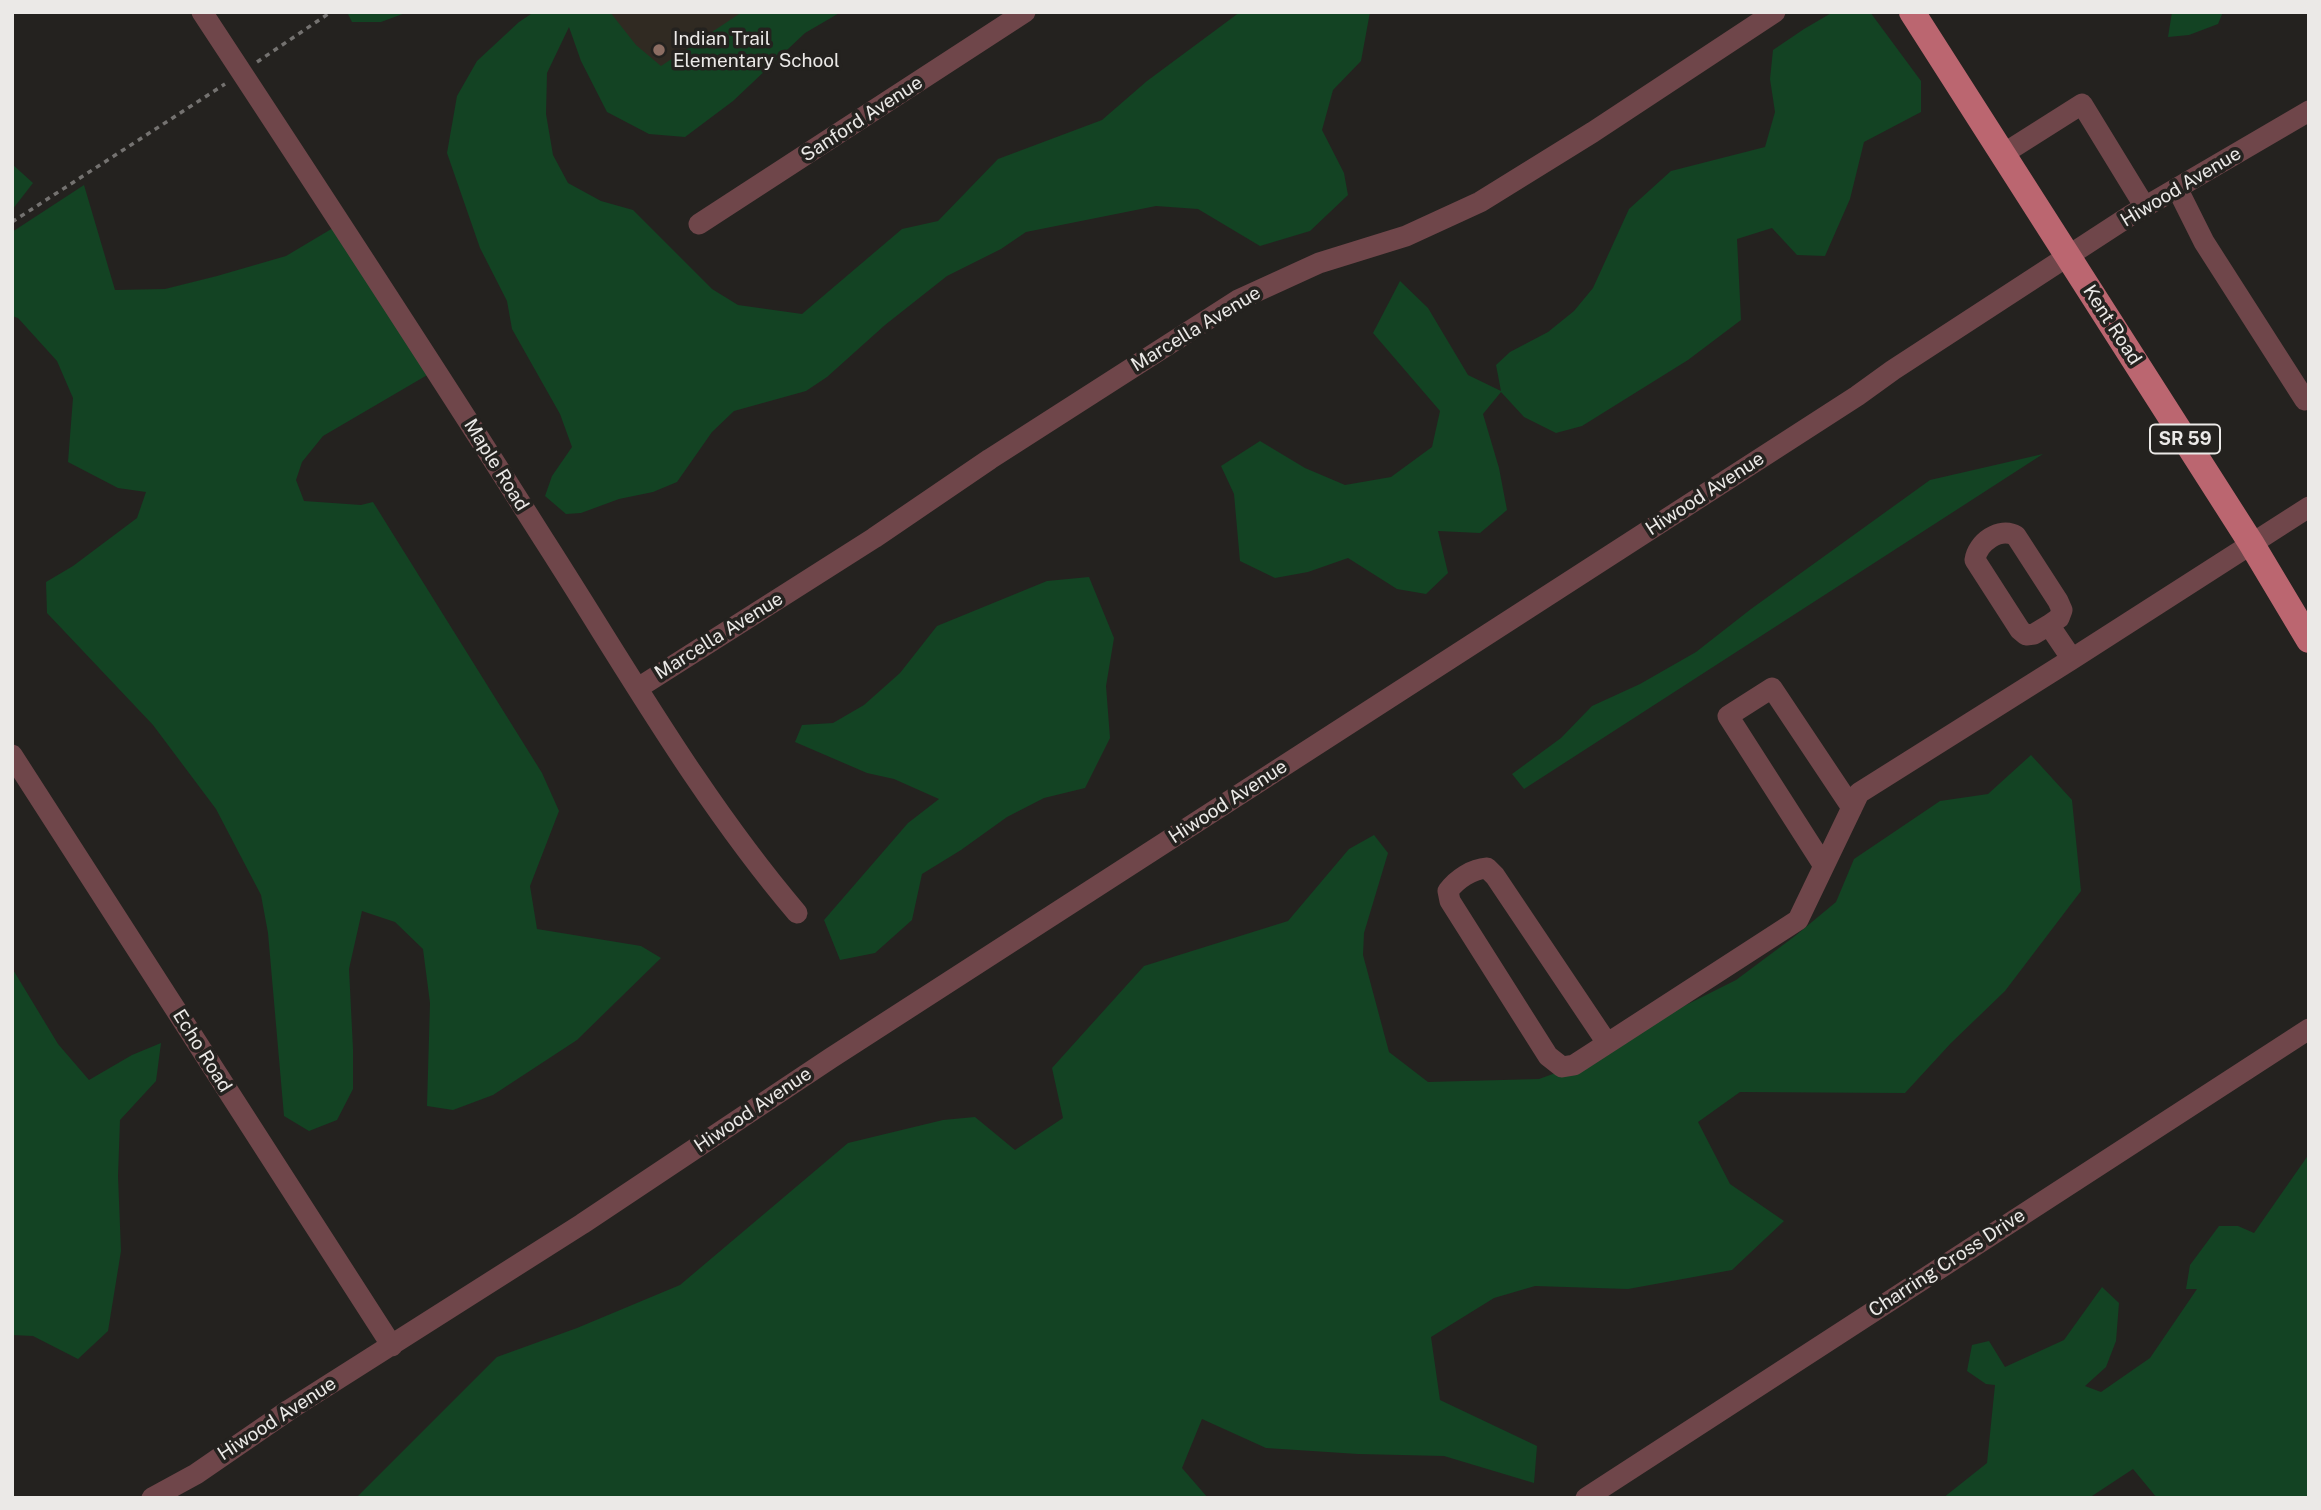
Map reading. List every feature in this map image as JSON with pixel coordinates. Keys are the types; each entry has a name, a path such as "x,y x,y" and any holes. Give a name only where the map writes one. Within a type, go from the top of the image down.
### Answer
{"main road":[{"name":"Kent Road","path":"1912,12 2251,543 2309,640"}],"street":[{"name":"Maple Road","path":"202,12 459,406 638,688 760,870 796,913"},
{"name":"Sanford Avenue","path":"699,224 1025,12"},
{"name":"Marcella Avenue","path":"638,688 874,538 990,459 1238,300 1319,263 1406,236 1480,202 1593,132 1775,12"},
{"path":"2003,155 2082,104 2145,207"},
{"name":"Hiwood Avenue","path":"152,1498 196,1474 289,1410 582,1224 831,1058 2145,207 2309,111"},
{"path":"2177,188 2204,242 2305,400"},
{"path":"1608,1043 1495,876 1487,868 1477,869 1454,883 1448,891 1450,901 1548,1056 1562,1067 1574,1065 1608,1043 1798,920 1858,793 2309,507"},
{"path":"2009,532 2016,536 2062,610 2059,618 2049,625 2034,634 2026,635 2020,630 1975,560 1976,551 1981,545 2000,533 2009,532"},
{"path":"2049,625 2072,659"},
{"path":"1824,866 1728,716 1772,688 1852,808"},
{"name":"Echo Road","path":"12,755 392,1346"},
{"name":"Charring Cross Drive","path":"1586,1498 2309,1029"}],"path":[{"path":"12,222 331,12"}],"shaded area":[{"name":"Indian Trail Elementary School","path":"592,12 759,12 641,88"}],"green space":[{"path":"347,12 408,12 381,22 352,22"},
{"path":"534,12 610,12 636,45 661,66 742,12 841,12 805,33 733,101 685,137 649,134 607,112 581,61 569,27 547,73 546,114 553,155 568,183 601,201 633,210 712,289 738,305 802,314 902,229 938,221 998,159 1102,120 1147,81 1240,12 1370,12 1361,61 1333,90 1322,130 1344,173 1348,195 1310,231 1260,246 1198,209 1156,206 1026,232 1001,249 947,276 885,325 827,377 806,391 734,411 712,432 677,482 653,492 619,499 581,513 566,514 545,496 552,476 572,447 560,414 512,329 507,301 480,248 447,153 457,96 477,61 519,22"},
{"path":"1833,12 1870,12 1921,81 1921,112 1864,142 1850,199 1825,256 1797,255 1772,228 1737,239 1741,320 1688,360 1582,426 1556,433 1524,417 1501,392 1483,414 1499,468 1507,510 1480,533 1438,531 1448,573 1426,594 1397,589 1348,558 1308,572 1275,578 1240,561 1234,494 1221,466 1260,441 1305,468 1345,485 1391,477 1432,447 1440,411 1373,333 1400,281 1428,308 1468,375 1501,391 1496,365 1510,352 1548,332 1574,311 1593,288 1629,209 1671,171 1765,147 1775,112 1770,79 1773,50"},
{"path":"2172,12 2223,12 2218,24 2189,35 2168,37"},
{"path":"12,164 33,183 12,210"},
{"path":"84,185 115,290 165,289 217,276 286,256 333,228 429,374 323,436 302,462 296,480 304,501 361,505 373,502 542,773 559,811 530,886 537,929 641,946 661,958 577,1040 493,1095 453,1110 427,1106 430,1003 423,949 395,922 362,911 349,969 353,1089 337,1120 309,1131 284,1116 268,933 261,895 216,809 153,725 47,613 46,582 73,566 137,518 146,492 118,488 68,462 73,398 57,361 18,318 12,316 12,232"},
{"path":"2043,454 1524,789 1512,774 1561,738 1592,706 1640,684 1696,652 1930,480"},
{"path":"1089,577 1114,638 1106,686 1110,738 1085,788 1044,798 1007,817 922,874 912,920 875,953 840,960 824,920 908,823 939,799 894,779 867,773 795,742 802,725 833,723 864,705 900,673 937,626 1047,581"},
{"path":"2031,755 2072,800 2081,891 2005,991 1951,1043 1905,1093 1740,1092 1698,1122 1730,1184 1784,1221 1732,1270 1628,1289 1535,1286 1494,1298 1431,1337 1440,1400 1537,1446 1534,1483 1444,1456 1266,1448 1202,1419 1182,1468 1208,1498 356,1498 497,1357 577,1328 680,1285 848,1143 943,1120 975,1117 1015,1150 1063,1118 1052,1068 1144,966 1288,921 1349,849 1374,835 1388,853 1364,933 1363,955 1389,1052 1428,1082 1539,1079 1608,1054 1672,1012 1736,980 1836,902 1854,859 1940,801 1988,794"},
{"path":"12,968 58,1044 89,1080 132,1055 161,1043 156,1081 120,1120 118,1176 121,1251 108,1331 78,1359 33,1336 12,1335"},
{"path":"2309,1154 2309,1498 2157,1498 2133,1469 2089,1498 1943,1498 1987,1463 1995,1385 1986,1384 1967,1371 1972,1345 1989,1341 2005,1367 2064,1340 2102,1287 2119,1303 2116,1341 2106,1367 2085,1386 2101,1392 2150,1358 2197,1289 2186,1289 2190,1265 2219,1226 2238,1226 2254,1233"}],"place":[{"name":"Indian Trail Elementary School","path":"659,50"}]}
